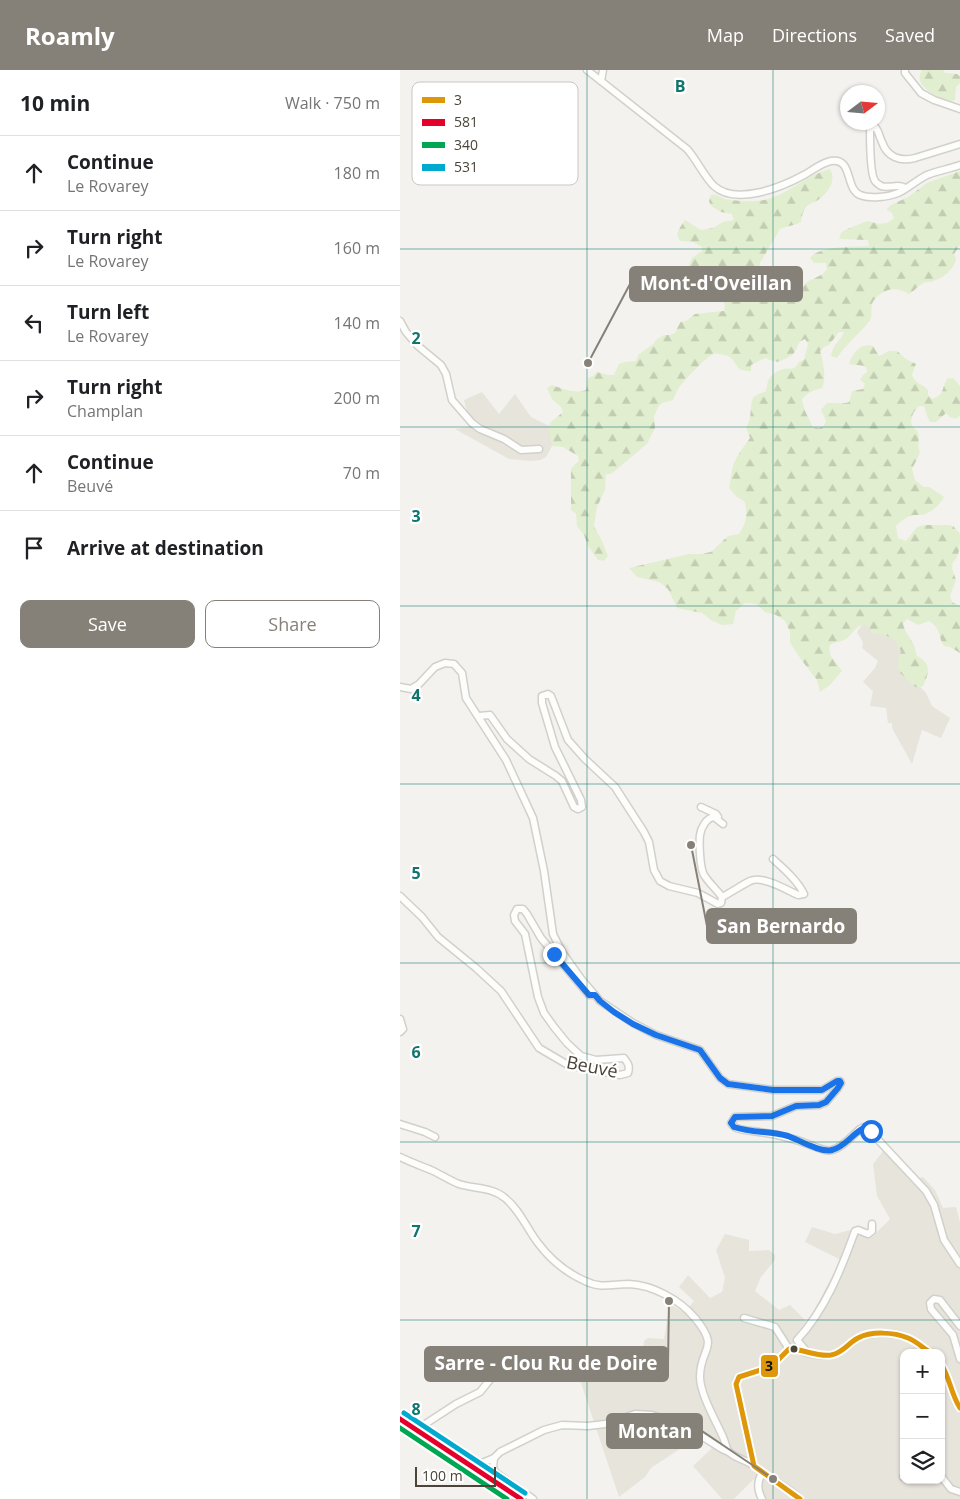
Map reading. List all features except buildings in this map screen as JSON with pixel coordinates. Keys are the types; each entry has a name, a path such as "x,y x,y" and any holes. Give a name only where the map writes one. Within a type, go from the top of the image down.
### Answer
{"main road":[{"path":"400,1419 521,1499"}],"street":[{"path":"587,70 687,149 716,187 730,193 738,195 758,193 803,176 833,161 840,162 846,167 852,188 860,195 885,196 898,193 928,175 960,165"},
{"path":"601,81 603,70"},
{"path":"905,70 905,74 921,93 934,100 960,109"},
{"path":"905,188 901,186 880,186 874,180 871,169 870,129 875,127 877,129 887,151 900,160 915,158 960,144"},
{"path":"400,321 406,332 418,346 441,365 446,374 452,400 472,423 521,450 539,449"},
{"path":"400,687 411,689 419,684 435,667 445,663 454,664 462,673 466,698 506,760 533,818 544,871 553,934 562,952 600,1001 633,1024 656,1035 700,1050 720,1078 728,1084 773,1090 822,1090 840,1081 841,1083 838,1088 826,1102 819,1105 796,1106 772,1116 735,1117 731,1123 734,1127 743,1130 786,1136 823,1150 832,1150 864,1128 868,1128 926,1191 934,1205 944,1240 960,1264"},
{"path":"479,716 490,715 507,739 529,759 562,781 574,807 578,809 582,807 581,800 555,747 542,703 542,696 548,694 551,696 568,740 615,787 644,832 649,842 654,870 660,880 668,886 698,893 718,904 722,902 722,897 704,875 701,863 700,834 710,817 714,817 723,824 716,814 701,806"},
{"path":"722,897 751,880 757,879 798,895 804,894 788,872 773,859"},
{"name":"Beuvé","path":"400,896 422,917 438,937 497,987 539,1048 568,1065 620,1075 628,1073 628,1062 624,1058 596,1060 581,1056 566,1043 544,1013 538,997 524,934 515,921 514,915 517,909 523,909 528,914 541,938 554,954 589,995 595,995"},
{"path":"400,1019 403,1029 400,1032"},
{"path":"400,1124 436,1137"},
{"path":"400,1157 459,1184 500,1194 517,1211 539,1245 568,1272 578,1278 603,1286 630,1284 648,1287 667,1296 684,1308 694,1317 708,1340 709,1344 702,1363 700,1378 706,1400 729,1452"},
{"path":"809,1354 797,1340 806,1330 833,1287 855,1231 858,1230 868,1234 872,1232 872,1224"},
{"path":"960,1326 940,1300 934,1299 930,1303 931,1309 953,1335 960,1359"},
{"path":"744,1318 775,1327 789,1349"},
{"path":"754,1466 736,1384 739,1377 767,1368 789,1349 794,1348 809,1354 830,1355 838,1353 866,1334 894,1335 908,1338 925,1349"},
{"path":"416,1430 456,1404 480,1392 493,1376 509,1371"},
{"path":"945,1371 955,1401 960,1408"},
{"path":"473,1467 494,1458 500,1452 544,1430 562,1425 588,1426 604,1424 635,1414 652,1415 684,1425 722,1449 754,1466 800,1499"},
{"path":"494,1458 496,1473 533,1499"},
{"path":"762,1473 758,1481 762,1499"},
{"path":"945,1481 951,1489 960,1492"}],"shaded area":[{"path":"482,392 499,414 515,394 531,417 547,425 562,428 546,457 531,461 509,459 455,429 471,427 464,400"},
{"path":"865,621 896,627 913,680 926,693 932,706 950,718 941,738 922,730 912,764 892,728 892,723 888,723 886,708 870,706 873,691 863,682 875,668 878,661 862,648 863,642 857,632"},
{"path":"884,1150 912,1180 923,1177 935,1190 943,1208 956,1207 960,1222 960,1499 765,1499 754,1479 734,1499 722,1499 693,1466 712,1448 698,1437 651,1468 645,1477 619,1497 577,1371 616,1359 619,1353 632,1346 632,1376 641,1375 644,1341 648,1338 664,1339 670,1304 683,1312 694,1301 679,1287 688,1275 710,1298 722,1292 725,1278 716,1250 725,1234 749,1240 749,1251 769,1250 775,1255 775,1260 761,1277 755,1291 779,1310 790,1305 806,1321 790,1342 806,1325 841,1260 805,1242 812,1227 835,1234 851,1230 857,1234 872,1237 890,1219 877,1196 873,1164"}],"green space":[{"path":"922,70 943,70 945,73 960,76 960,83 956,87 955,99 951,102 940,98 923,86 920,81"},
{"path":"830,169 832,182 828,190 818,200 809,204 803,213 801,222 780,229 760,263 759,274 753,284 752,295 756,299 768,296 779,300 796,296 807,282 823,274 827,269 826,263 814,263 810,258 815,254 829,249 869,246 868,240 839,239 841,233 867,221 888,222 894,218 887,209 891,205 908,197 927,183 960,171 960,245 954,254 956,259 953,266 941,278 923,283 909,294 894,289 879,295 872,303 870,320 837,358 831,356 832,352 844,332 839,332 829,345 820,351 824,374 822,388 808,393 802,400 813,427 819,428 824,426 826,421 821,410 827,403 849,402 852,391 863,389 865,384 860,380 867,372 866,367 849,364 852,356 858,349 869,345 873,346 879,356 889,351 897,351 906,359 916,364 912,375 915,381 928,390 928,395 932,399 941,393 948,378 954,379 960,386 960,415 956,419 946,413 936,422 930,422 924,406 919,406 911,419 912,425 918,433 920,453 912,469 915,480 924,487 930,487 944,497 932,511 922,515 913,515 896,526 898,538 906,541 917,527 925,525 953,526 960,534 959,550 952,568 956,580 950,596 952,602 960,606 960,653 944,646 936,627 929,621 918,625 907,619 903,624 914,645 917,656 925,662 928,669 923,686 918,688 900,673 898,660 901,652 897,643 887,636 873,634 866,625 862,625 846,639 830,645 831,656 842,671 830,685 820,692 817,680 790,643 790,632 785,621 776,615 765,612 756,604 745,603 736,611 733,624 722,625 702,613 677,608 668,589 659,582 637,577 629,568 689,554 711,552 728,536 739,534 746,519 745,502 729,488 734,463 750,438 746,427 750,419 753,398 766,391 768,380 773,374 782,369 796,367 799,362 804,360 808,344 805,339 799,343 794,353 789,357 777,362 765,358 751,365 751,371 738,368 729,357 715,353 685,380 673,400 662,403 658,407 654,417 655,428 647,444 611,474 606,474 605,490 597,507 594,526 608,556 604,561 598,560 588,546 584,535 577,526 576,514 571,510 571,469 579,461 578,456 563,447 552,446 549,429 550,423 563,412 561,407 552,399 547,388 552,385 573,391 586,390 588,378 597,372 614,375 619,364 636,361 638,355 656,340 664,335 675,333 680,322 686,321 695,314 724,311 725,305 722,300 708,290 703,292 697,301 691,301 687,298 683,280 692,258 702,251 702,247 693,242 680,241 677,235 685,220 701,230 713,228 723,222 734,220 732,214 721,212 711,206 709,201 711,195 733,200 764,200 781,194"}],"transit line":[{"name":"3","path":"800,1499 754,1466 736,1384 739,1377 767,1368 789,1349 820,1355 831,1355 839,1352 854,1340 869,1334 902,1336 925,1349"},
{"name":"3","path":"945,1373 960,1408"},
{"name":"531","path":"404,1413 525,1493"},
{"name":"581","path":"400,1419 521,1499"},
{"name":"340","path":"400,1428 507,1499"}],"place":[{"name":"Mont-d'Oveillan","path":"588,363"},
{"name":"San Bernardo","path":"691,845"},
{"name":"Sarre - Clou Ru de Doire","path":"669,1301"},
{"name":"Montan","path":"773,1479"}],"route":[{"path":"554,954 589,995 595,995 614,1012 633,1024 656,1035 700,1050 720,1078 728,1084 773,1090 822,1090 837,1081 841,1083 826,1102 819,1105 796,1106 772,1116 735,1117 731,1123 734,1127 786,1136 823,1150 832,1150 840,1146 864,1128 868,1128 871,1131"}]}
